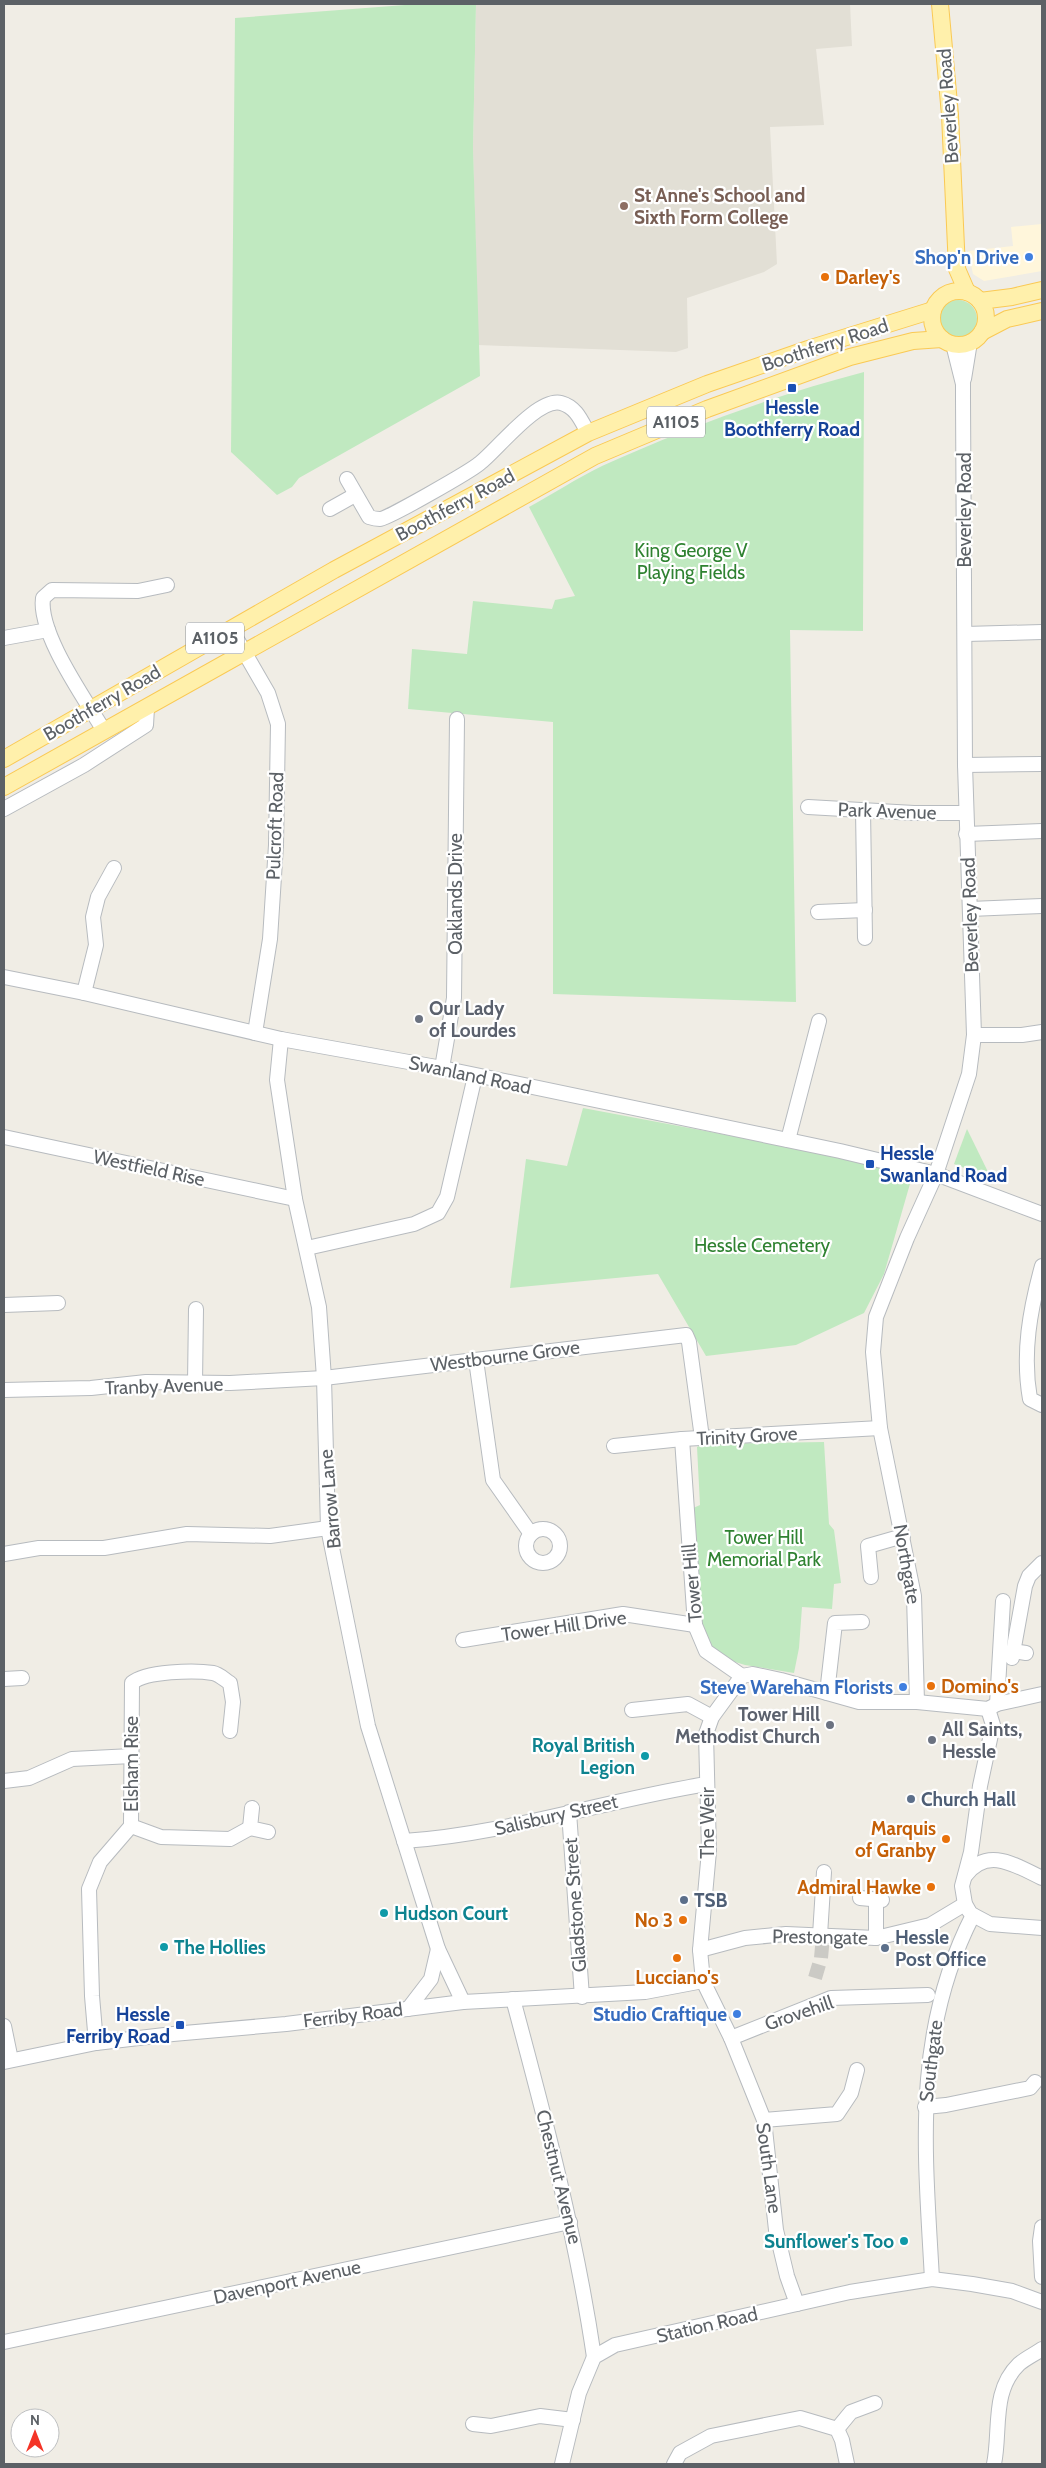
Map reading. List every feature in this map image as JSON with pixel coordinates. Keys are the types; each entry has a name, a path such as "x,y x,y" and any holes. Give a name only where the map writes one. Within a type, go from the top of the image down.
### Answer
{"main road":[{"name":"Beverley Road","path":"940,4 950,115 957,269 947,293"},
{"name":"Beverley Road","path":"957,269 973,296"},
{"path":"1042,290 1012,298 947,293 936,303 932,310 932,326 947,342 976,337 1007,319 1042,311"},
{"path":"973,296 986,316 976,337"},
{"name":"Boothferry Road","path":"4,759 334,570 588,433 716,380 932,310"},
{"name":"Boothferry Road","path":"4,787 595,456 707,409 850,357 912,341 947,342"}],"street":[{"name":"Beverley Road","path":"880,1428 876,1403 873,1352 876,1317 907,1238 936,1174 970,1074 974,1035 966,834 963,384 976,337"},
{"name":"Beverley Road","path":"947,342 963,384"},
{"path":"347,479 369,517 381,519 404,509 480,464 524,421 547,405 559,403 575,411 588,433"},
{"path":"330,509 355,495"},
{"path":"104,731 64,663 48,630 43,601 49,591 138,591 167,585"},
{"name":"Pulcroft Road","path":"231,629 268,694 278,724 276,845 270,939 255,1033"},
{"path":"4,638 48,630"},
{"path":"965,634 1042,632"},
{"name":"Boothferry Road","path":"4,809 84,765 146,725 147,708"},
{"name":"Oaklands Drive","path":"442,1068 454,998 457,719"},
{"path":"965,765 1042,764"},
{"name":"Park Avenue","path":"808,807 966,813"},
{"path":"863,810 865,938"},
{"path":"966,834 1042,831"},
{"path":"84,993 96,945 93,917 98,896 114,868"},
{"path":"970,908 1042,906"},
{"path":"818,912 865,910"},
{"name":"Swanland Road","path":"4,977 84,993 282,1039 442,1068 788,1140 936,1174 1042,1214"},
{"path":"788,1140 819,1021"},
{"path":"974,1035 1022,1035 1042,1032"},
{"name":"Barrow Lane","path":"282,1039 277,1080 295,1199 319,1307 324,1378 328,1528 368,1726 438,1949 463,2002"},
{"path":"307,1248 414,1224 438,1213 447,1197 475,1076"},
{"name":"Westfield Rise","path":"4,1137 295,1199"},
{"path":"1042,1266 1030,1313 1026,1349 1026,1376 1030,1399 1042,1405"},
{"path":"4,1305 58,1303"},
{"path":"195,1383 196,1309"},
{"name":"Westbourne Grove","path":"324,1378 686,1335 689,1342 702,1438"},
{"path":"476,1360 493,1480 531,1534"},
{"name":"Tranby Avenue","path":"4,1390 91,1388 146,1382 195,1383 324,1378"},
{"name":"Trinity Grove","path":"614,1446 682,1439 880,1428"},
{"name":"Northgate","path":"880,1428 914,1596 917,1702"},
{"name":"Tower Hill","path":"682,1439 694,1625 706,1651 742,1676"},
{"path":"4,1554 39,1548 104,1548 187,1534 270,1536 328,1528"},
{"path":"871,1577 868,1546 903,1536"},
{"path":"1017,1654 1025,1586 1029,1576 1042,1563"},
{"name":"Southgate","path":"932,2280 925,2107 932,2032 941,1994 969,1910 962,1886 971,1852 980,1786 994,1725 993,1707 1003,1601"},
{"name":"Tower Hill Drive","path":"463,1640 623,1614 694,1625"},
{"path":"827,1693 835,1623 862,1622"},
{"name":"Elsham Rise","path":"96,2043 92,1996 88,1889 100,1862 131,1826 132,1683 139,1677 152,1673 215,1673 230,1683 233,1702 230,1731"},
{"path":"742,1676 753,1674 781,1680 859,1702 917,1702 993,1707 1042,1694"},
{"name":"The Weir","path":"704,1981 700,1950 708,1851 706,1734 712,1717 742,1676"},
{"path":"4,1679 22,1678"},
{"path":"632,1710 688,1704 712,1717"},
{"path":"4,1781 29,1778 72,1759 132,1756"},
{"name":"Salisbury Street","path":"404,1841 447,1838 708,1784"},
{"path":"250,1828 252,1808"},
{"name":"Gladstone Street","path":"569,1812 582,1997"},
{"path":"131,1826 161,1837 230,1839 250,1828 268,1832"},
{"path":"971,1852 986,1860 1008,1862 1042,1878"},
{"path":"964,1879 974,1864 986,1860"},
{"path":"820,1936 824,1872"},
{"path":"860,1898 879,1900 876,1938"},
{"path":"969,1910 990,1924 1042,1928"},
{"name":"Prestongate","path":"700,1950 745,1938 786,1934 876,1938 930,1924 969,1910"},
{"name":"Barrow Lane","path":"408,2009 432,1979 438,1949"},
{"name":"Ferriby Road","path":"8,2061 96,2043 463,2002 582,1997 645,1992 704,1981"},
{"name":"South Lane","path":"704,1981 731,2038 764,2120 776,2230 787,2276 797,2304"},
{"name":"Grovehill","path":"731,2038 831,1998 928,1995"},
{"name":"Chestnut Avenue","path":"513,2000 570,2222 583,2284 594,2357"},
{"path":"4,2026 8,2061"},
{"path":"764,2120 837,2114 851,2093 857,2070"},
{"path":"925,2107 946,2105 1030,2088 1035,2082"},
{"name":"Davenport Avenue","path":"4,2342 570,2222"},
{"path":"1041,2234 1042,2277"},
{"name":"Station Road","path":"594,2357 615,2346 797,2304 850,2292 932,2280 1012,2291 1042,2302"},
{"path":"1042,2292 1042,2302"},
{"path":"994,2464 999,2398 1006,2381 1019,2364 1042,2349"},
{"path":"562,2464 579,2393 594,2357"},
{"path":"837,2429 851,2412 875,2404"},
{"path":"470,2425 491,2426 540,2416 573,2420"},
{"path":"674,2464 680,2453 693,2444 719,2434 800,2418 837,2429 842,2440 847,2464"}],"shaded area":[{"name":"St Anne's School and Sixth Form College","path":"476,4 850,4 852,46 816,49 824,125 770,127 777,264 764,272 687,298 688,348 676,352 478,345 473,147"},
{"path":"1042,224 1042,271 984,281 973,274 968,251 1013,246 1011,227"}],"green space":[{"path":"418,4 476,4 473,147 480,376 299,478 292,487 277,495 231,452 235,18"},
{"path":"958,300 972,305 977,319 972,333 958,338 944,333 939,319 944,305"},
{"name":"King George V Playing Fields","path":"864,372 863,631 790,630 796,1002 553,994 553,722 408,709 412,649 467,654 473,601 552,609 555,600 575,596 529,507 602,466 666,439 731,413 797,391"},
{"name":"Hessle Cemetery","path":"583,1108 914,1170 884,1274 864,1313 796,1345 706,1356 658,1274 510,1288 526,1159 567,1166"},
{"path":"967,1129 991,1178 954,1164"},
{"name":"Tower Hill Memorial Park","path":"824,1442 829,1524 834,1530 841,1583 834,1584 832,1609 802,1607 799,1648 794,1673 732,1661 704,1642 696,1600 691,1509 700,1505 697,1447 703,1444"}],"tunnel":[{"path":"815,1978 821,1958 823,1936"}],"place":[{"name":"St Anne's School and Sixth Form College","path":"624,206"},
{"name":"Shop'n Drive","path":"1029,257"},
{"name":"Darley's","path":"825,277"},
{"name":"Hessle Boothferry Road","path":"792,388"},
{"name":"Our Lady of Lourdes","path":"419,1019"},
{"name":"Hessle Swanland Road","path":"870,1164"},
{"name":"Domino's","path":"931,1686"},
{"name":"Steve Wareham Florists","path":"903,1687"},
{"name":"Tower Hill Methodist Church","path":"830,1725"},
{"name":"All Saints, Hessle","path":"932,1740"},
{"name":"Royal British Legion","path":"645,1756"},
{"name":"Church Hall","path":"911,1799"},
{"name":"Marquis of Granby","path":"946,1839"},
{"name":"Admiral Hawke","path":"931,1887"},
{"name":"TSB","path":"684,1900"},
{"name":"Hudson Court","path":"384,1913"},
{"name":"No 3","path":"683,1920"},
{"name":"The Hollies","path":"164,1947"},
{"name":"Hessle Post Office","path":"885,1948"},
{"name":"Lucciano's","path":"677,1958"},
{"name":"Studio Craftique","path":"737,2014"},
{"name":"Hessle Ferriby Road","path":"180,2025"},
{"name":"Sunflower's Too","path":"904,2241"}]}
